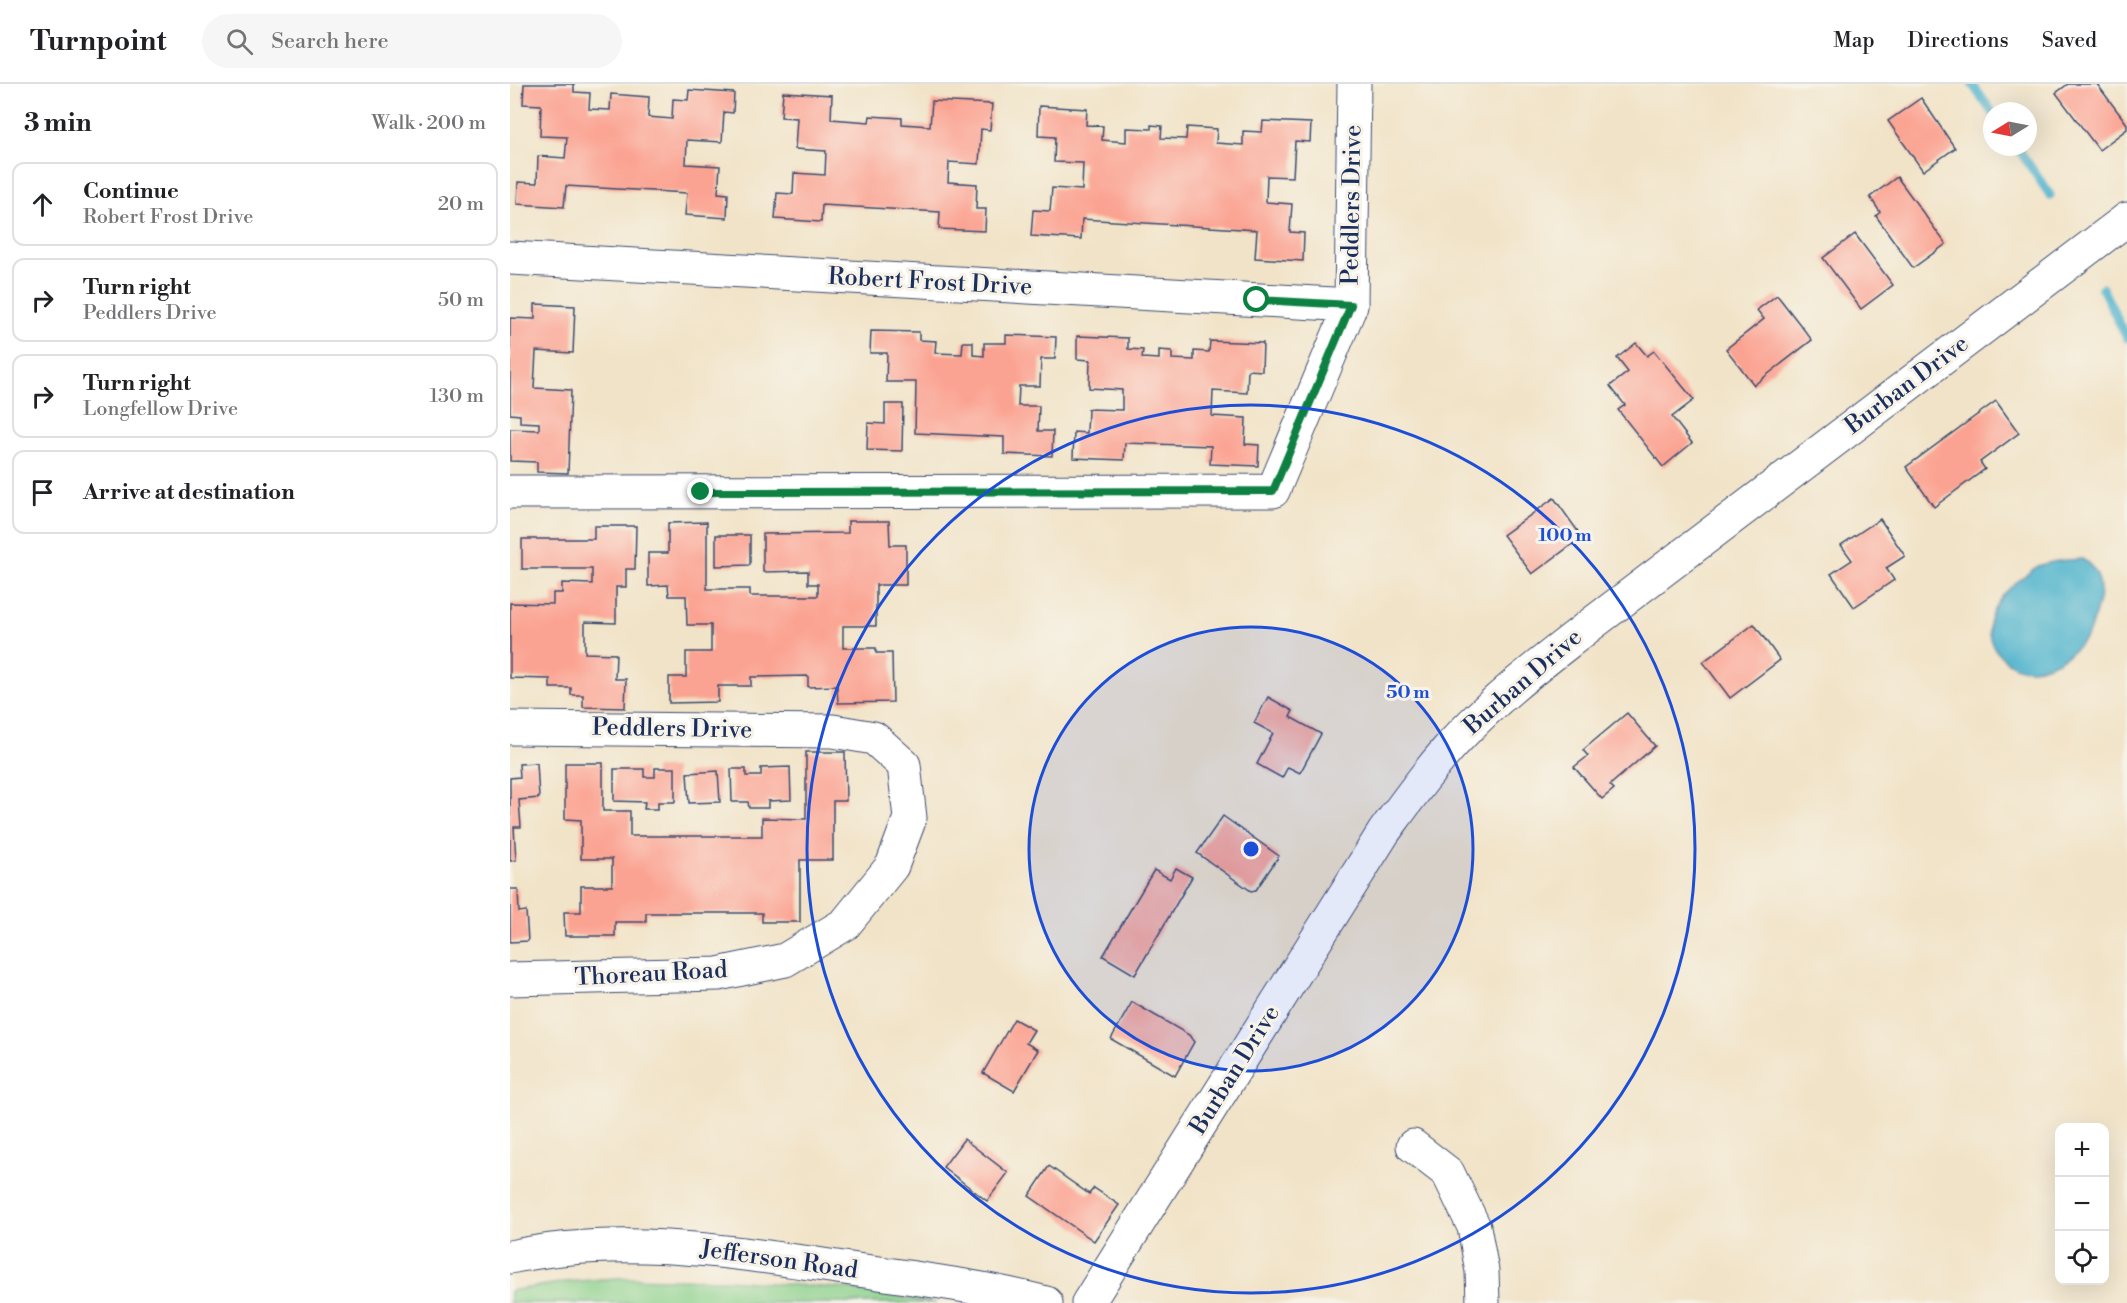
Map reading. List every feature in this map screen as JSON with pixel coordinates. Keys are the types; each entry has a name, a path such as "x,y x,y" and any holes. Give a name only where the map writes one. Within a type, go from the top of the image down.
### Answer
{"street":[{"name":"Peddlers Drive","path":"510,492 1273,491 1351,305 1354,84"},
{"name":"Burban Drive","path":"1088,1303 1341,904 1384,832 1422,781 1462,734 1510,688 1598,619 2127,219"},
{"name":"Robert Frost Drive","path":"510,258 1351,305"},
{"name":"Peddlers Drive","path":"510,728 833,731"},
{"name":"Thoreau Road","path":"510,979 718,974 785,960 845,924 891,866 910,818 904,765 874,738 833,731"},
{"path":"1413,1146 1448,1173 1474,1227 1482,1271 1483,1303"},
{"name":"Jefferson Road","path":"510,1257 546,1249 618,1245 710,1249 967,1287 1046,1303"}],"green space":[{"path":"617,1278 728,1280 851,1289 937,1303 510,1303 510,1291 566,1282"}],"water":[{"path":"2082,559 2095,571 2100,587 2098,603 2087,635 2069,654 2048,666 2024,668 2013,665 2003,658 1994,647 1989,625 1997,604 2004,595 2038,566 2056,561"}],"building":[{"path":"524,84 574,84 574,92 590,93 589,109 610,110 611,94 649,97 648,117 672,119 673,99 688,100 689,90 734,93 733,113 724,112 722,142 687,140 686,164 720,166 718,193 728,194 727,218 685,215 687,193 566,186 564,207 517,204 518,182 537,183 538,156 565,158 567,137 540,136 541,105 523,104"},
{"path":"2068,84 2097,84 2127,124 2127,129 2099,150 2056,93"},
{"path":"783,92 832,95 831,119 869,122 870,116 902,118 902,124 930,126 932,101 992,104 990,130 981,129 979,164 949,162 948,182 977,184 976,209 986,209 985,231 939,229 940,212 822,205 821,222 775,219 777,193 793,194 794,173 825,175 826,151 795,149 797,118 781,117"},
{"path":"1921,98 1955,148 1923,171 1888,121"},
{"path":"1039,106 1087,109 1086,125 1103,126 1102,140 1126,142 1126,128 1151,129 1151,125 1162,126 1161,138 1186,139 1187,127 1217,129 1216,143 1243,145 1243,131 1262,132 1263,121 1311,123 1310,142 1295,141 1293,177 1267,176 1266,202 1292,204 1290,232 1304,233 1303,261 1255,258 1257,230 1082,219 1081,239 1031,236 1033,210 1050,211 1052,188 1082,190 1083,163 1054,162 1055,137 1038,136"},
{"path":"1897,177 1946,244 1913,268 1876,216 1880,212 1870,197"},
{"path":"1855,234 1893,285 1861,309 1823,258"},
{"path":"1777,295 1812,340 1754,385 1726,349 1764,319 1757,310"},
{"path":"535,304 575,306 573,353 536,351 534,388 571,390 568,473 537,472 537,462 510,461 510,429 539,430 539,423 520,422 520,415 510,414 510,318 535,319"},
{"path":"871,331 919,332 919,340 936,341 935,353 962,354 963,342 973,342 973,355 984,356 984,343 1006,343 1006,335 1056,337 1055,359 1041,359 1040,386 1019,386 1018,406 1039,406 1038,431 1053,431 1052,456 1004,454 1004,437 915,433 916,382 886,382 887,353 870,353"},
{"path":"1077,336 1128,338 1128,349 1143,350 1142,358 1159,359 1159,350 1172,351 1172,359 1194,360 1194,351 1209,352 1210,341 1263,343 1262,371 1248,370 1247,393 1213,391 1212,416 1246,418 1245,444 1259,445 1258,466 1210,464 1211,446 1125,443 1124,460 1073,458 1074,432 1087,433 1088,409 1122,410 1122,390 1089,388 1090,360 1077,359"},
{"path":"1636,343 1647,356 1654,351 1694,400 1672,417 1692,443 1663,467 1618,410 1625,405 1610,386 1628,372 1617,358"},
{"path":"1996,401 2019,433 1980,462 1985,469 1934,507 1906,467"},
{"path":"885,404 903,404 902,451 867,450 868,423 885,424"},
{"path":"1554,498 1582,537 1532,574 1503,535"},
{"path":"1880,519 1905,556 1886,568 1894,580 1854,607 1831,574 1852,560 1841,545"},
{"path":"848,521 889,521 890,545 906,545 906,585 876,585 876,626 843,626 843,648 876,648 876,653 892,653 893,702 838,703 837,686 808,687 808,676 751,677 751,686 718,686 718,702 669,703 669,677 686,677 686,652 711,652 711,625 687,625 686,596 669,596 668,585 648,586 648,553 668,553 668,523 707,522 707,589 750,589 750,596 818,596 818,584 808,584 808,571 763,572 763,534 848,533"},
{"path":"594,526 636,526 635,569 626,569 626,587 616,587 616,623 585,622 585,653 616,654 615,679 626,679 625,708 583,707 583,695 571,695 571,688 550,688 550,679 510,678 510,603 553,604 553,593 562,593 562,583 592,584 592,569 522,569 522,539 594,539"},
{"path":"716,535 750,535 750,565 716,566"},
{"path":"1754,624 1780,660 1730,698 1703,662"},
{"path":"1268,697 1293,711 1290,717 1321,734 1300,773 1288,767 1282,778 1257,764 1273,733 1254,723"},
{"path":"1627,713 1655,746 1610,785 1614,789 1602,799 1574,767 1588,756 1583,750"},
{"path":"806,752 845,752 846,801 833,801 833,860 800,860 800,922 762,922 762,913 646,913 646,922 615,922 615,936 565,936 564,912 581,912 581,886 612,886 612,859 581,859 581,820 565,819 565,763 603,763 603,811 630,811 630,836 762,836 762,818 806,819"},
{"path":"537,763 539,798 519,800 521,827 514,827 516,860 510,861 510,778 520,777 519,764"},
{"path":"790,767 791,800 768,801 768,808 749,808 748,802 732,802 731,769 746,769 746,776 761,776 761,768"},
{"path":"655,768 675,768 675,802 658,802 658,809 644,809 645,802 614,801 614,769 644,769 644,777 655,777"},
{"path":"718,771 720,802 689,803 687,773"},
{"path":"1223,816 1279,856 1256,890 1251,891 1197,853"},
{"path":"1176,868 1192,877 1135,975 1103,956 1154,870 1170,879"},
{"path":"510,889 518,889 519,912 526,911 528,941 510,942"},
{"path":"1132,1002 1189,1035 1194,1042 1175,1076 1111,1039"},
{"path":"1014,1019 1034,1030 1026,1043 1038,1050 1014,1091 983,1073"},
{"path":"964,1139 1008,1173 987,1201 943,1167"},
{"path":"1049,1166 1089,1194 1094,1188 1119,1205 1094,1241 1029,1196"}],"waterway":[{"path":"1972,84 1985,102"},
{"path":"2023,156 2050,195"},
{"path":"2102,288 2127,338"}],"route":[{"path":"701,492 1273,491 1351,305 1257,300"}]}
